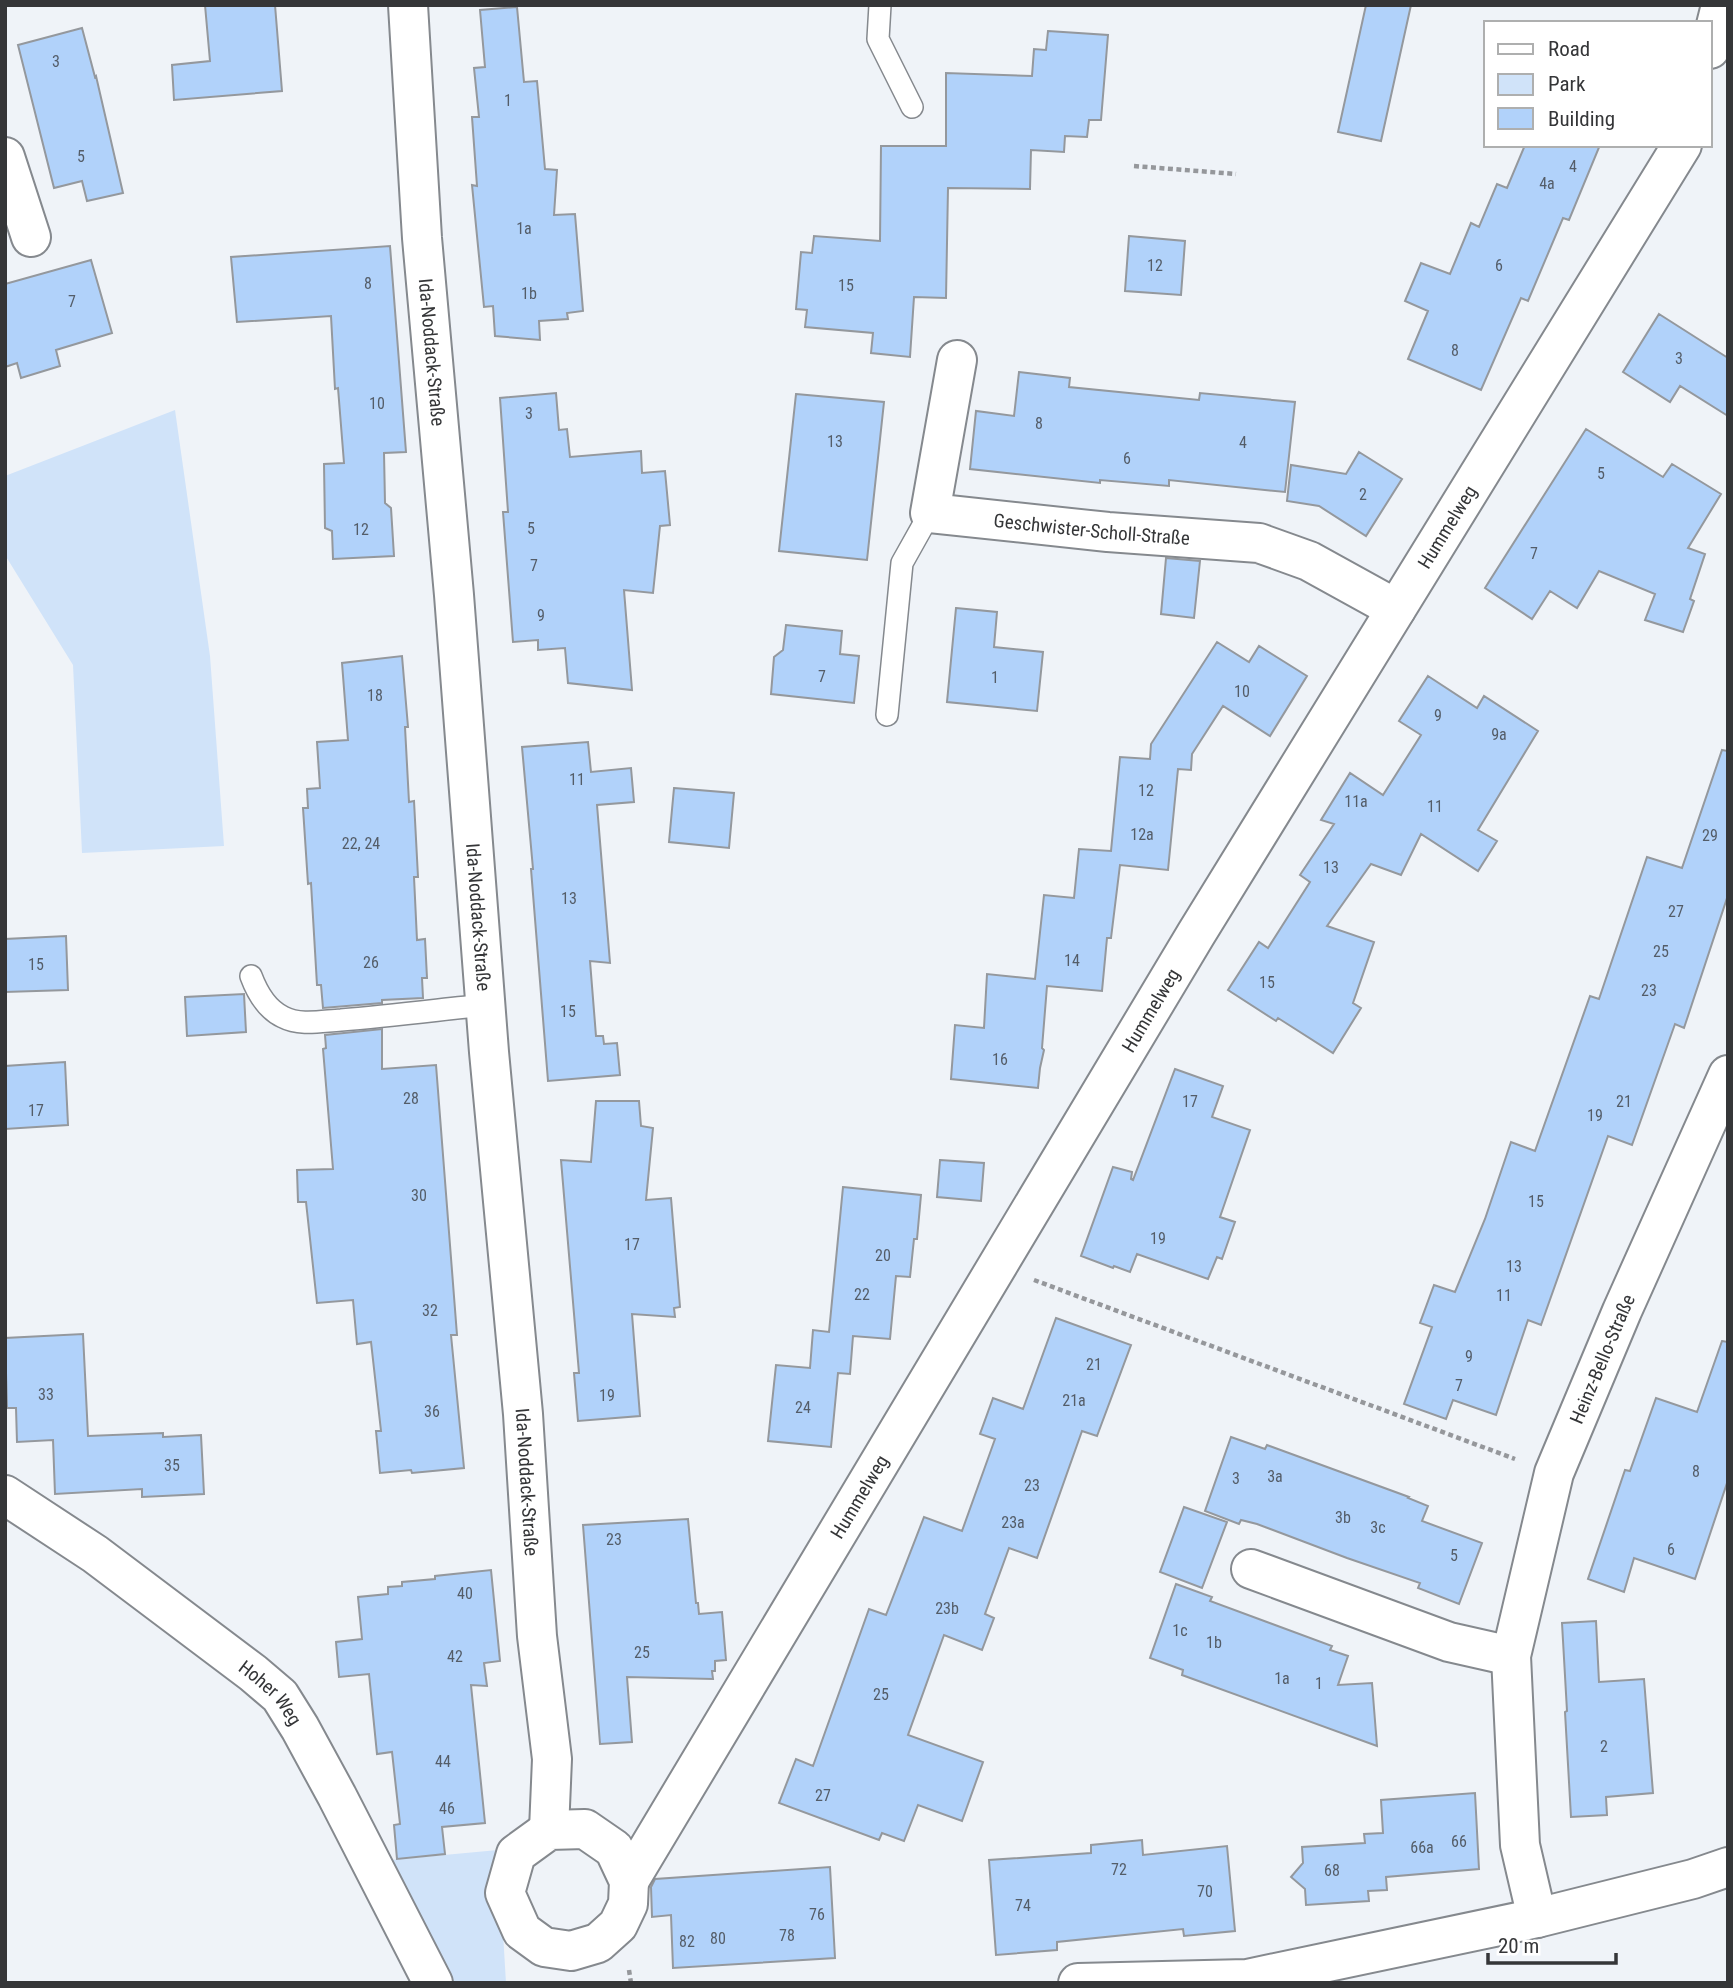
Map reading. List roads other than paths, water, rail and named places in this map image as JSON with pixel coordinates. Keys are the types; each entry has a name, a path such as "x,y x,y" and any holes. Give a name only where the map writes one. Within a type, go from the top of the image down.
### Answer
{"street":[{"name":"Ida-Noddack-Straße","path":"408,5 422,238 454,595 485,1005 523,1414 537,1636 552,1759 549,1830"},
{"path":"1712,41 1721,5"},
{"name":"Hummelweg","path":"629,1881 1203,922 1681,147"},
{"path":"5,157 32,237"},
{"path":"930,513 957,360"},
{"name":"Geschwister-Scholl-Straße","path":"930,513 1108,532 1259,543 1309,561 1396,609"},
{"name":"Heinz-Bello-Straße","path":"1537,1918 1520,1845 1511,1656 1553,1473 1728,1075"},
{"name":"Hoher Weg","path":"5,1495 95,1554 280,1696 337,1796 433,1983"},
{"path":"1251,1569 1449,1642 1511,1656"},
{"path":"585,1829 614,1849 629,1881 628,1904 618,1925 598,1943 571,1951 544,1947 522,1931 505,1893 516,1854 549,1830 585,1829"},
{"path":"1078,1983 1248,1981 1537,1918 1693,1879 1728,1867"}],"lane":[{"path":"880,5 878,39 912,107"},
{"path":"887,715 902,563 930,513"},
{"path":"251,976 257,992 280,1016 306,1022 485,1005"}]}
